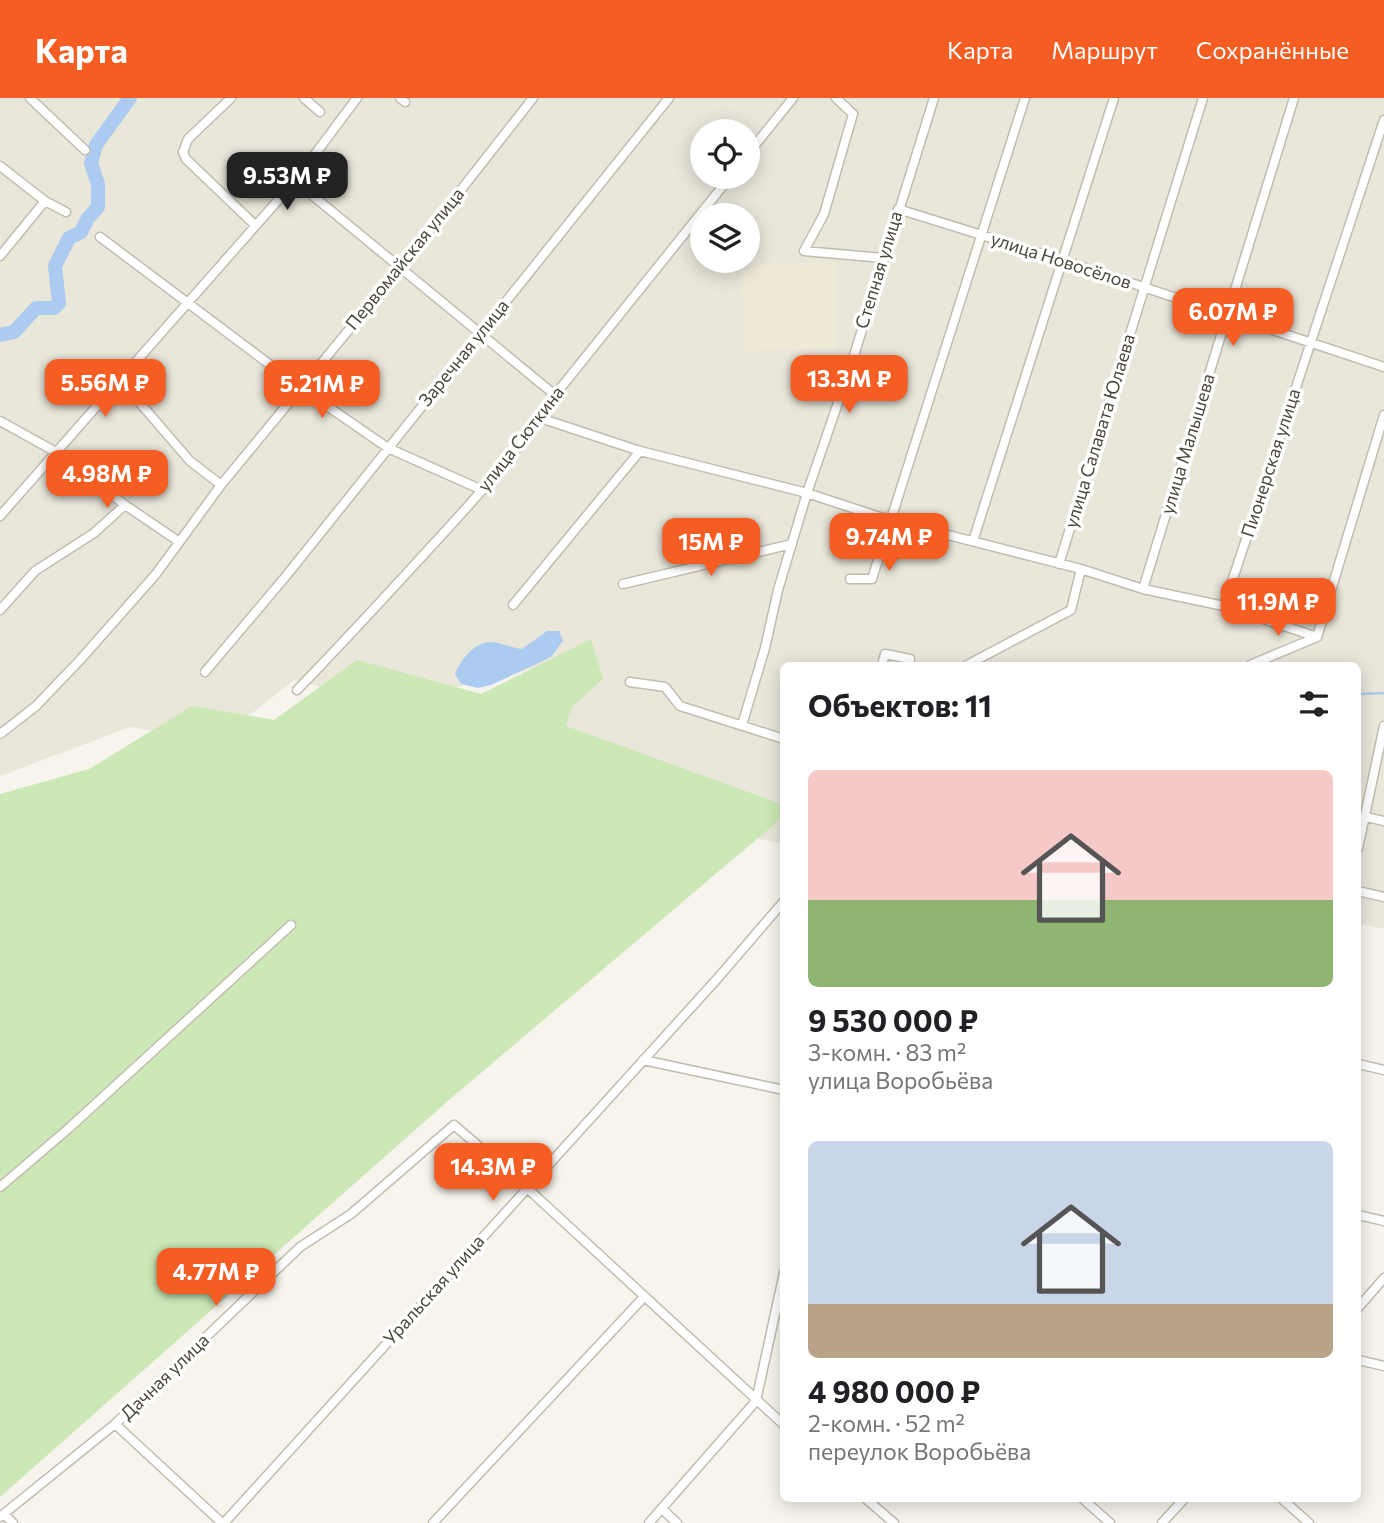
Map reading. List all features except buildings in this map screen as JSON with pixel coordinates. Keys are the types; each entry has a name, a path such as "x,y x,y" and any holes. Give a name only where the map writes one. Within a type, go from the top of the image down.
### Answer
{"street":[{"path":"30,98 85,150"},
{"path":"231,98 188,139 183,152 186,159 255,225"},
{"path":"304,98 320,112"},
{"path":"0,516 295,181 357,98"},
{"name":"Первомайская улица","path":"0,734 36,706 156,574 221,485 399,269 533,98"},
{"name":"Заречная улица","path":"205,672 286,576 669,98"},
{"path":"760,139 793,98"},
{"path":"836,98 853,114 824,214 804,251 883,258"},
{"name":"Степная улица","path":"742,725 807,493 852,362 934,98"},
{"path":"850,579 872,579 1024,98"},
{"path":"974,541 1114,98"},
{"name":"улица Салавата Юлаева","path":"1059,564 1203,98"},
{"name":"улица Малышева","path":"1143,589 1294,98"},
{"name":"Пионерская улица","path":"1224,607 1384,120"},
{"path":"0,166 45,201 66,212"},
{"path":"295,181 555,395"},
{"name":"улица Сюткина","path":"297,690 482,490 720,189"},
{"path":"0,256 45,201"},
{"name":"улица Новосёлов","path":"898,209 1062,260 1384,367"},
{"path":"100,237 300,388 388,448 482,490"},
{"path":"121,381 190,461 221,485"},
{"path":"1317,637 1384,415"},
{"path":"541,418 640,451 807,493 889,520 1081,569 1143,589 1224,607 1317,637"},
{"path":"0,434 4,423 56,452 125,505 178,541"},
{"path":"513,605 640,451"},
{"path":"0,610 35,571 93,533 125,505"},
{"path":"623,584 792,544"},
{"path":"973,662 1071,610 1081,569"},
{"path":"1257,662 1317,637"},
{"path":"883,662 885,654 910,659 909,662"},
{"path":"630,682 665,687 680,706 780,738"},
{"path":"1361,836 1384,726"},
{"path":"1366,817 1384,821"},
{"path":"1361,892 1384,897"},
{"name":"Уральская улица","path":"223,1523 780,906"},
{"path":"0,1187 65,1132 291,925"},
{"path":"643,1060 780,1089"},
{"path":"1361,1065 1384,1070"},
{"name":"Дачная улица","path":"2,1515 115,1424 300,1247 351,1214 454,1125 526,1188"},
{"path":"526,1188 780,1422"},
{"path":"1361,1216 1384,1221"},
{"path":"1361,1305 1384,1278"},
{"path":"649,1523 756,1401 780,1291"},
{"path":"433,1523 643,1298"},
{"path":"1361,1361 1384,1366"},
{"path":"115,1424 223,1523"},
{"path":"870,1502 894,1523"},
{"path":"1086,1502 1110,1523"},
{"path":"1162,1523 1181,1502"},
{"path":"1285,1502 1308,1523"},
{"path":"662,1509 677,1523"},
{"path":"2,1515 13,1523"}],"shaded area":[{"path":"0,98 1384,98 1384,929 1361,925 1361,662 780,662 780,843 742,836 538,739 540,665 516,674 383,703 294,680 217,741 130,727 0,776"},
{"path":"836,262 837,349 743,351 742,275 760,273 760,264"}],"green space":[{"path":"591,639 603,679 571,708 566,726 780,804 780,819 449,1100 0,1497 0,794 89,769 192,706 274,720 357,660 481,694"}],"water":[{"path":"547,631 559,631 563,641 551,657 491,685 478,688 461,684 455,674 465,657 480,644 493,642 522,649"}],"waterway":[{"path":"0,335 14,332 36,308 54,308 59,303 55,266 69,238 81,232 98,207 98,184 91,163 96,145 130,98"},
{"path":"1361,694 1384,693"}]}
